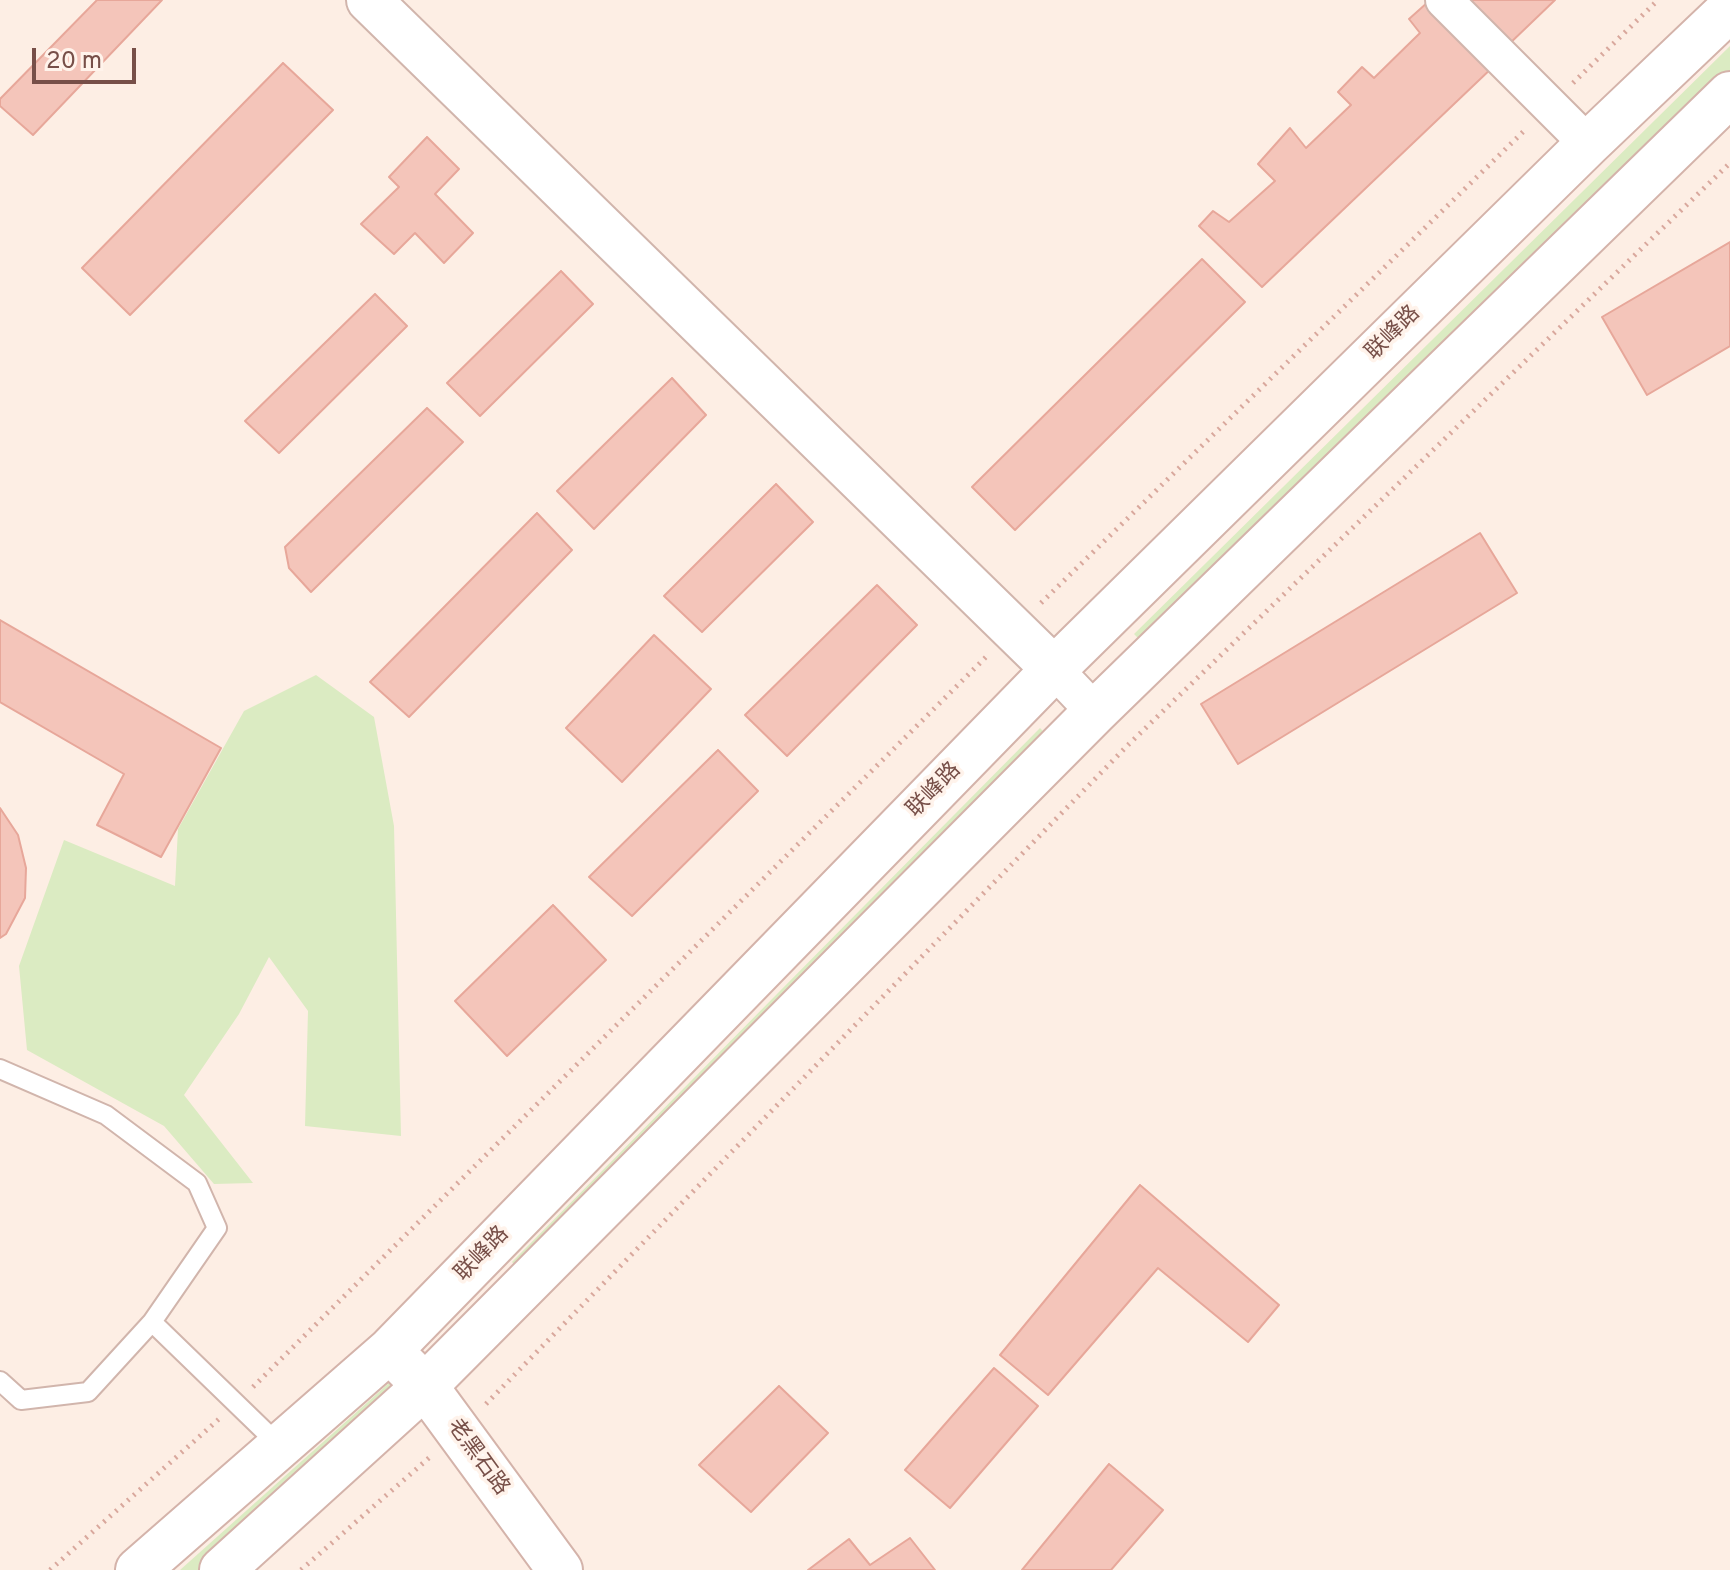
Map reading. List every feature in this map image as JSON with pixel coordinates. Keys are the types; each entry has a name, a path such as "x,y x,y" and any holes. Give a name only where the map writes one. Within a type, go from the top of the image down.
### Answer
{"main road":[{"path":"369,0 1054,669"},
{"name":"联峰路","path":"138,1570 390,1350 1054,669 1588,144 1730,9"},
{"path":"222,1570 425,1386 1095,712 1730,94"},
{"name":"老黑石路","path":"390,1350 425,1386 560,1570"}],"street":[{"path":"1444,0 1588,144"},
{"path":"1054,669 1095,712"}],"lane":[{"path":"0,1069 106,1115 197,1183 217,1228 152,1322 88,1392 21,1400 0,1381"},
{"path":"152,1322 280,1446"}],"path":[{"path":"50,1570 237,1403 1013,629 1658,0"},
{"path":"301,1570 458,1433 1128,745 1730,163"}],"green space":[{"path":"1730,46 1730,71 1146,646 1134,634"},
{"path":"316,675 374,717 394,826 401,1136 305,1126 308,1011 269,957 239,1014 184,1095 253,1183 214,1184 164,1126 27,1050 19,966 64,840 175,886 178,829 244,711"},
{"path":"1040,728 1051,739 523,1274 512,1262"},
{"path":"389,1383 399,1394 204,1570 180,1570"}],"building":[{"path":"97,0 162,0 33,135 0,106 0,99"},
{"path":"1473,0 1555,0 1506,47 1465,7"},
{"path":"1428,2 1496,64 1262,287 1199,226 1213,211 1229,222 1275,181 1258,164 1290,128 1306,148 1351,105 1338,92 1362,67 1374,78 1420,33 1409,19"},
{"path":"283,63 333,110 130,315 82,268"},
{"path":"427,137 459,169 435,194 473,233 444,263 415,233 394,254 361,224 399,187 389,177"},
{"path":"1730,242 1730,346 1647,395 1602,317"},
{"path":"1202,259 1245,302 1015,530 972,487"},
{"path":"561,271 593,304 480,416 447,383"},
{"path":"375,294 407,326 279,453 245,421"},
{"path":"672,378 706,415 594,529 557,491"},
{"path":"427,408 463,442 311,592 289,568 285,547"},
{"path":"776,484 813,522 702,632 664,596"},
{"path":"537,513 572,550 409,717 370,682"},
{"path":"1480,533 1517,593 1238,764 1201,704"},
{"path":"877,585 917,625 787,756 745,715"},
{"path":"0,620 221,748 161,857 97,825 124,774 0,702"},
{"path":"654,635 711,689 622,782 566,728"},
{"path":"718,750 758,791 632,916 589,877"},
{"path":"0,808 18,835 26,868 25,898 6,934 0,938"},
{"path":"553,905 606,960 507,1056 455,1001"},
{"path":"1140,1185 1279,1305 1248,1342 1158,1268 1048,1395 1000,1355"},
{"path":"994,1368 1038,1406 950,1508 905,1470"},
{"path":"779,1386 828,1433 751,1512 699,1465"},
{"path":"1109,1464 1163,1510 1111,1570 1022,1570"},
{"path":"910,1538 935,1570 808,1570 849,1539 870,1565"}]}
